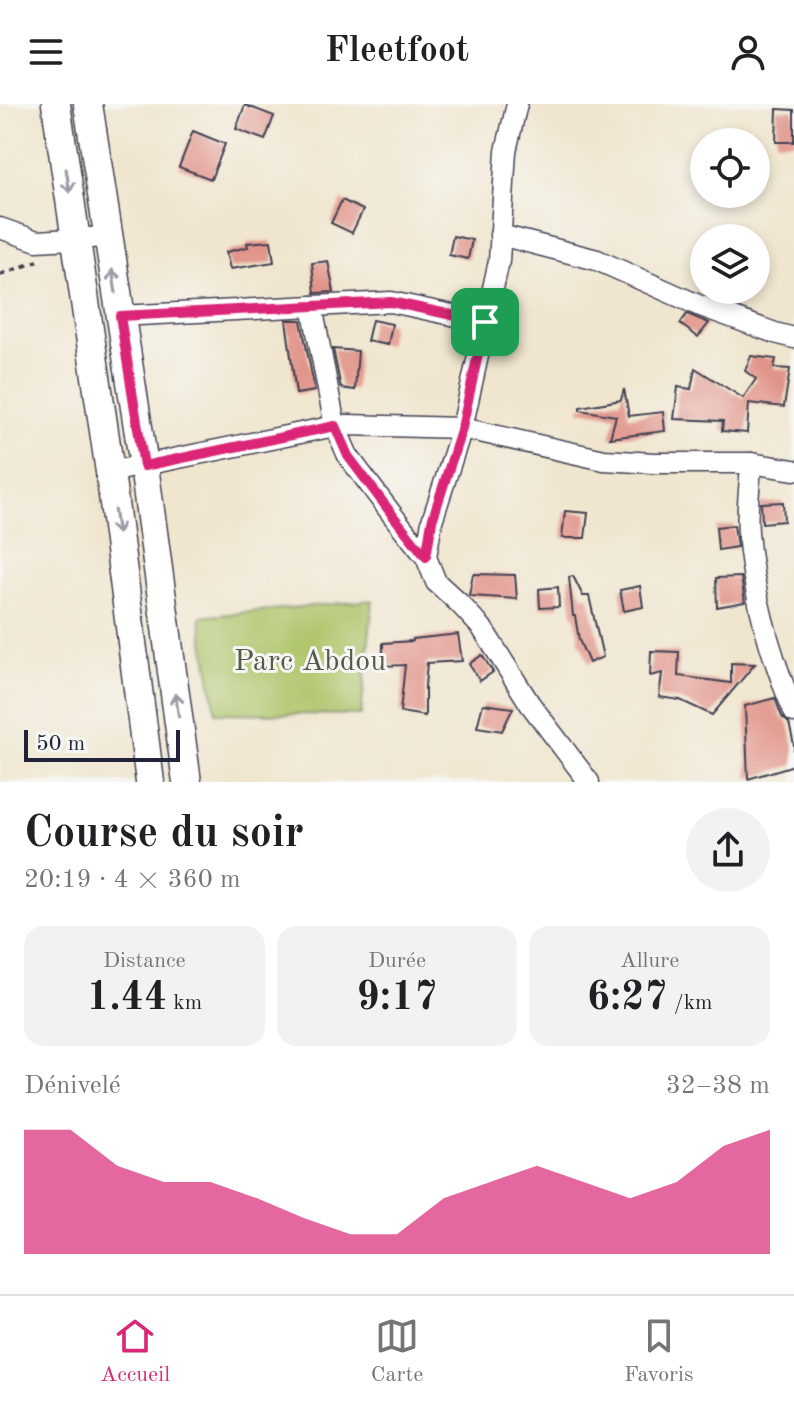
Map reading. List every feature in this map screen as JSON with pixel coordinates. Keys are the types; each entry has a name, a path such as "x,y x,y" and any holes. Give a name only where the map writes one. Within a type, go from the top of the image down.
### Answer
{"main road":[{"path":"56,104 110,472 150,782"},
{"path":"88,104 144,466 187,782"},
{"path":"146,749 182,742"}],"street":[{"path":"426,557 432,521 462,428 499,261 506,151 517,104"},
{"path":"0,228 37,241 107,237"},
{"path":"500,235 597,260 698,305 794,338"},
{"path":"120,316 391,302 485,322"},
{"path":"312,306 335,426 348,456 426,557 436,582 482,628 530,704 589,782"},
{"path":"110,472 335,426 462,428 604,460 751,463 794,470"},
{"path":"751,463 748,530 758,601 775,665 794,712"}],"green space":[{"name":"Parc Abdou","path":"373,600 361,715 216,713 200,617"}],"building":[{"path":"245,105 274,116 265,140 236,129"},
{"path":"777,109 794,110 794,142 776,142"},
{"path":"193,131 225,144 211,179 179,167"},
{"path":"342,200 363,210 352,233 331,223"},
{"path":"453,236 472,240 468,259 449,255"},
{"path":"271,241 274,262 230,269 226,252 248,247 247,243"},
{"path":"328,261 334,292 315,293 312,263"},
{"path":"687,314 709,323 698,337 680,324"},
{"path":"286,320 301,320 315,391 296,394"},
{"path":"372,320 392,324 388,345 367,341"},
{"path":"333,349 358,351 355,390 341,388"},
{"path":"751,356 776,359 774,368 790,369 784,407 749,403 747,433 722,431 723,421 674,419 678,387 691,389 695,368 743,398 756,379 745,371"},
{"path":"624,389 629,416 663,412 665,431 610,438 616,416 580,410 580,407 621,400"},
{"path":"783,502 784,521 762,523 761,503"},
{"path":"565,511 588,513 585,538 562,538"},
{"path":"734,525 737,547 718,550 716,527"},
{"path":"473,574 515,575 517,599 469,595"},
{"path":"573,576 583,596 589,596 603,657 589,663 573,616 569,577"},
{"path":"741,577 745,602 717,607 716,578"},
{"path":"640,586 643,607 624,611 620,590"},
{"path":"558,587 559,607 540,608 539,589"},
{"path":"458,634 462,661 427,663 425,716 400,712 405,665 383,666 383,643"},
{"path":"651,651 679,652 678,676 731,683 731,663 755,664 712,715 680,700 659,697 662,673 650,676"},
{"path":"482,655 493,672 480,681 469,664"},
{"path":"775,698 782,717 789,723 794,765 748,779 745,706"},
{"path":"483,704 513,708 502,731 477,727"}],"route":[{"path":"391,302 485,322 462,428 432,521 426,557 348,456 335,426 144,466 120,316 391,302"}]}
